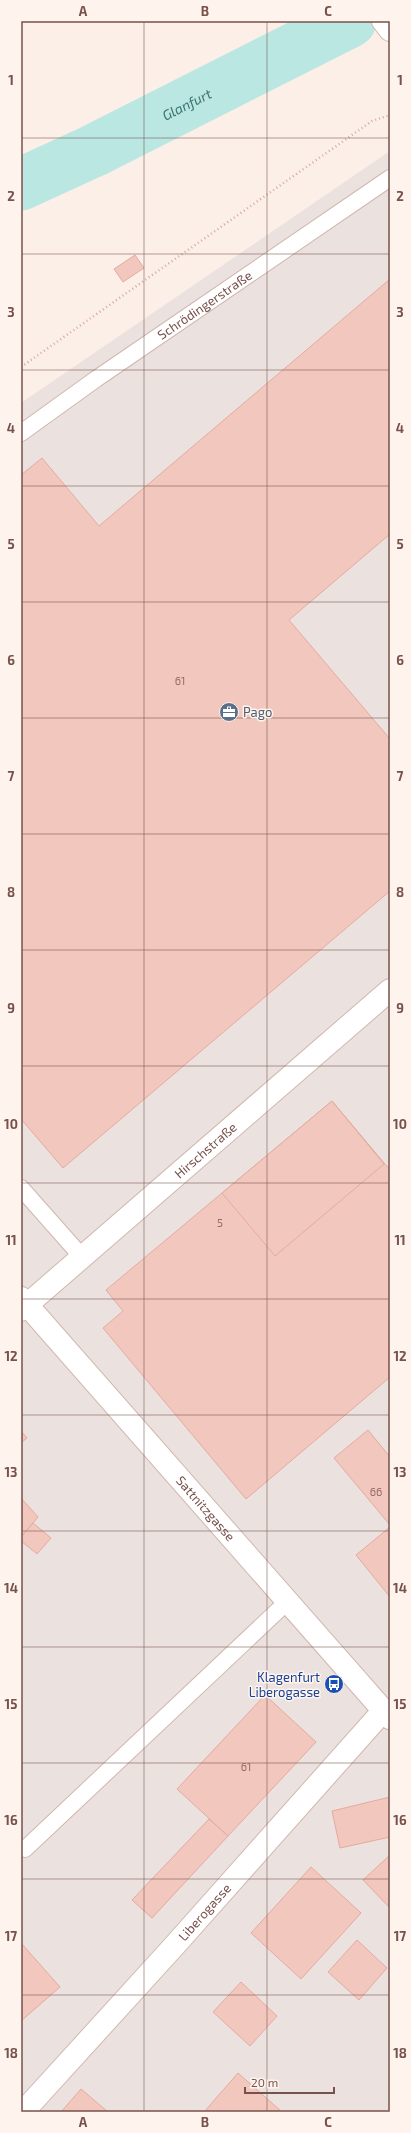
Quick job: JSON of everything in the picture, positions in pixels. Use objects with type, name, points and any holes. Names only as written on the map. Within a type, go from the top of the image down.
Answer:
[{"type":"street","points":[[383,21],[390,30]]},
{"type":"street","name":"Hirschstraße","points":[[23,1304],[82,1257],[390,990]]},
{"type":"street","name":"Sattnitzgasse","points":[[23,1304],[387,1714]]},
{"type":"street","name":"Liberogasse","points":[[23,2112],[387,1714]]},
{"type":"lane","name":"Schrödingerstraße","points":[[21,433],[96,379],[390,178]]},
{"type":"lane","points":[[21,1188],[82,1257]]},
{"type":"lane","points":[[25,1849],[288,1601]]},
{"type":"path","points":[[21,367],[372,121],[390,115]]},
{"type":"shaded area","points":[[390,151],[390,2112],[21,2112],[21,403]]},
{"type":"building","points":[[135,255],[144,268],[123,282],[114,269]]},
{"type":"building","points":[[390,279],[390,534],[289,620],[390,739],[390,891],[63,1168],[21,1119],[21,475],[42,458],[99,526]]},
{"type":"building","points":[[332,1101],[390,1170],[390,1377],[246,1499],[103,1328],[123,1311],[106,1290]]},
{"type":"building","points":[[332,1101],[384,1164],[275,1256],[222,1193]]},
{"type":"building","points":[[368,1430],[390,1457],[390,1525],[334,1458]]},
{"type":"building","points":[[21,1431],[27,1438],[21,1443]]},
{"type":"building","points":[[21,1498],[38,1517],[21,1537]]},
{"type":"building","points":[[33,1523],[51,1538],[37,1554],[21,1541],[21,1537]]},
{"type":"building","points":[[390,1527],[390,1597],[356,1555]]},
{"type":"building","points":[[265,1695],[316,1742],[228,1836],[177,1789]]},
{"type":"building","points":[[390,1797],[390,1837],[340,1848],[332,1811]]},
{"type":"building","points":[[209,1819],[228,1836],[152,1918],[132,1900]]},
{"type":"building","points":[[390,1855],[390,1908],[363,1880]]},
{"type":"building","points":[[311,1867],[361,1913],[301,1979],[251,1933]]},
{"type":"building","points":[[357,1940],[387,1968],[359,2000],[328,1972]]},
{"type":"building","points":[[21,1943],[60,1987],[21,2021]]},
{"type":"building","points":[[241,1982],[277,2016],[250,2046],[213,2012]]},
{"type":"building","points":[[238,2073],[282,2112],[204,2112]]},
{"type":"building","points":[[81,2089],[108,2112],[61,2112]]},
{"type":"waterway","name":"Glanfurt","points":[[21,184],[93,151],[350,21]]},
{"type":"place","name":"Pago","points":[[229,712]]},
{"type":"place","name":"Klagenfurt Liberogasse","points":[[334,1684]]}]
